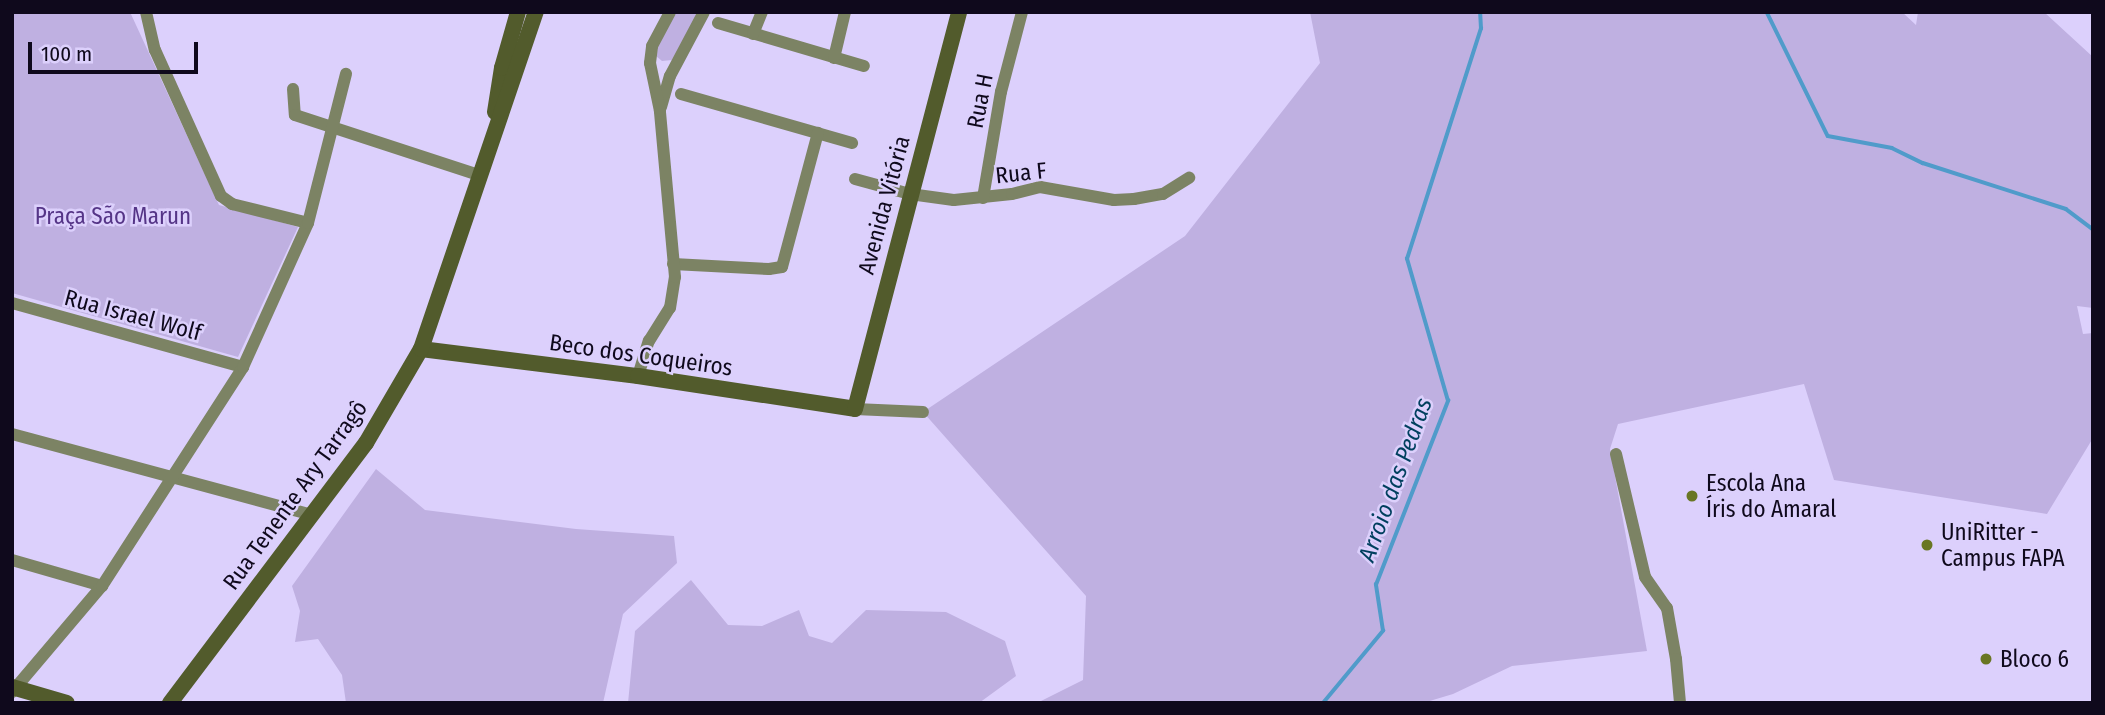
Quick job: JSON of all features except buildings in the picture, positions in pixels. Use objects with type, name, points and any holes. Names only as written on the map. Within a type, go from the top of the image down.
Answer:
[{"type":"main road","name":"Rua Tenente Ary Tarragô","points":[[490,142],[502,68],[518,12]]},
{"type":"main road","name":"Rua Tenente Ary Tarragô","points":[[170,703],[366,443],[421,349],[536,12]]},
{"type":"main road","name":"Avenida Vitória","points":[[855,409],[959,12]]},
{"type":"main road","name":"Beco dos Coqueiros","points":[[421,349],[638,376],[855,409]]},
{"type":"main road","points":[[14,689],[67,703]]},
{"type":"street","points":[[146,12],[155,50],[221,196],[232,204],[308,223]]},
{"type":"street","points":[[638,376],[649,341],[670,308],[675,277],[660,111],[650,58],[652,46],[670,12]]},
{"type":"street","points":[[660,111],[675,65],[704,12]]},
{"type":"street","points":[[753,34],[762,12]]},
{"type":"street","points":[[834,58],[845,12]]},
{"type":"street","name":"Rua H","points":[[983,198],[1002,92],[1022,12]]},
{"type":"street","points":[[718,23],[864,66]]},
{"type":"street","points":[[650,58],[661,69],[675,65]]},
{"type":"street","points":[[14,689],[102,586],[243,367],[308,223],[346,74]]},
{"type":"street","points":[[293,89],[293,114],[479,175]]},
{"type":"street","points":[[681,94],[852,143]]},
{"type":"street","points":[[673,264],[769,269],[782,267],[818,133]]},
{"type":"street","name":"Rua F","points":[[855,179],[910,194],[954,200],[983,198],[1040,187],[1114,200],[1163,194],[1189,178]]},
{"type":"street","name":"Rua Israel Wolf","points":[[12,303],[243,367]]},
{"type":"street","points":[[855,409],[923,412]]},
{"type":"street","points":[[12,434],[313,515]]},
{"type":"street","points":[[1616,454],[1645,577],[1667,608],[1680,703]]},
{"type":"street","points":[[12,560],[102,586]]},
{"type":"green space","name":"Praça São Marun","points":[[12,12],[130,12],[219,205],[298,227],[238,357],[12,293]]},
{"type":"green space","points":[[675,12],[700,12],[672,60],[662,61],[656,56],[655,48]]},
{"type":"green space","points":[[1310,12],[1902,12],[1916,25],[1918,12],[2044,12],[2093,57],[2093,308],[2077,306],[2083,334],[2093,333],[2093,438],[2047,514],[1834,480],[1804,384],[1618,424],[1610,449],[1647,651],[1512,666],[1453,694],[1423,703],[1037,703],[1083,680],[1086,596],[923,412],[1185,236],[1320,63]]},
{"type":"green space","points":[[376,469],[425,510],[576,529],[674,536],[677,563],[623,614],[603,703],[346,703],[342,675],[318,639],[295,642],[300,611],[292,586]]},
{"type":"green space","points":[[691,580],[728,625],[762,626],[799,610],[809,636],[832,643],[866,610],[946,612],[1005,641],[1016,676],[979,703],[628,703],[635,631]]},
{"type":"waterway","name":"Arroio das Pedras","points":[[1323,703],[1383,631],[1376,585],[1448,401],[1407,259],[1481,29],[1480,12]]},
{"type":"waterway","points":[[1767,12],[1828,136],[1892,148],[1923,163],[2066,209],[2093,229]]},
{"type":"place","name":"Escola Ana Íris do Amaral","points":[[1692,496]]},
{"type":"place","name":"UniRitter - Campus FAPA","points":[[1927,545]]},
{"type":"place","name":"Bloco 6","points":[[1986,659]]}]
